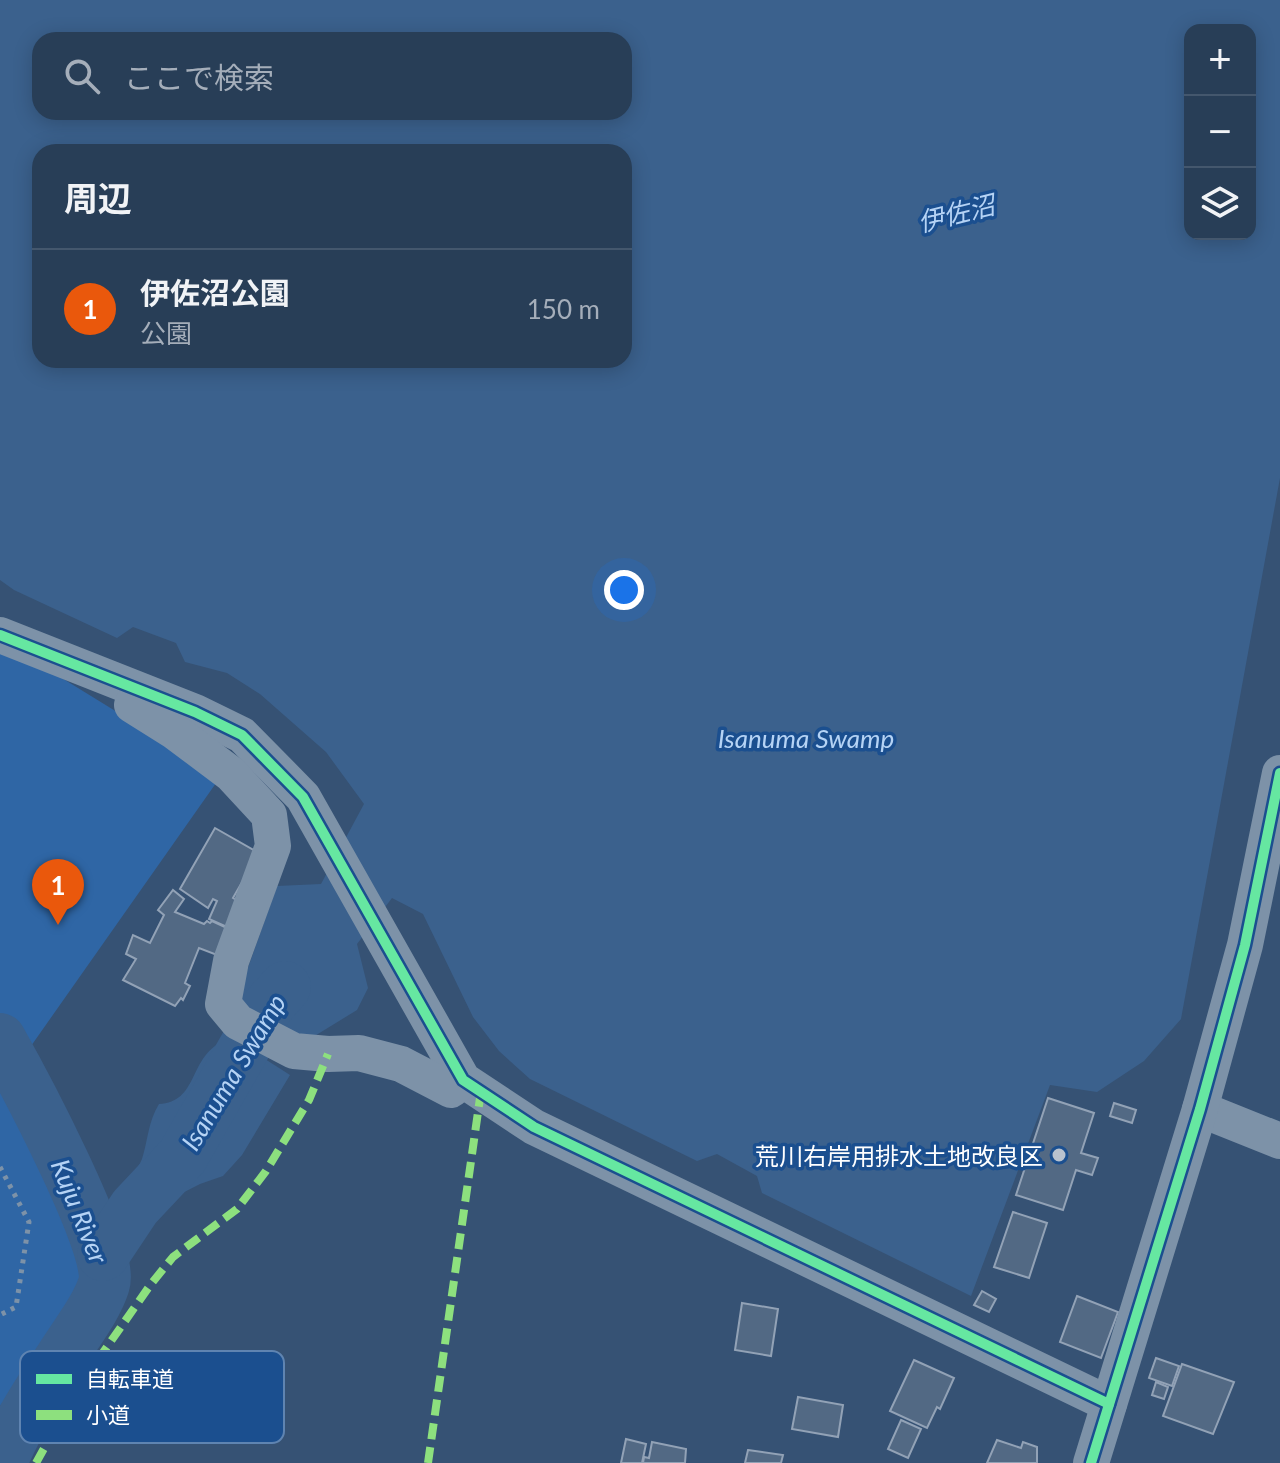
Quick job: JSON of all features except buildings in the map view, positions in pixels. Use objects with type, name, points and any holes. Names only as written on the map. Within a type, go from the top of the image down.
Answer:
[{"type":"street","points":[[0,635],[195,712],[242,735],[303,797],[332,843],[463,1080],[534,1127],[1109,1404]]},
{"type":"street","points":[[59,660],[175,732],[231,774],[269,815],[273,846],[231,961],[223,1004],[238,1022],[294,1051],[359,1053],[401,1064],[451,1090],[463,1080]]},
{"type":"street","points":[[1091,1463],[1200,1109],[1245,945],[1280,773]]},
{"type":"street","points":[[1200,1109],[1280,1141]]},
{"type":"path","points":[[0,1167],[29,1222],[16,1307],[0,1315]]},
{"type":"shaded area","points":[[0,640],[221,776],[12,1073],[72,1203],[84,1246],[88,1287],[83,1310],[48,1351],[20,1351],[20,1383],[0,1406]]},
{"type":"water","name":"Isanuma Swamp","points":[[0,0],[1280,0],[1280,478],[1181,1019],[1144,1061],[1097,1092],[1050,1085],[971,1296],[762,1193],[757,1176],[717,1154],[697,1161],[530,1079],[499,1051],[473,1017],[423,914],[392,898],[357,944],[368,988],[357,1010],[313,1037],[302,1037],[247,1014],[239,993],[277,886],[321,884],[364,804],[326,752],[260,694],[227,673],[185,662],[176,643],[133,627],[117,638],[14,590],[0,580]]},
{"type":"water","points":[[220,1043],[250,1058],[254,1052],[290,1075],[242,1155],[223,1176],[149,1210],[146,1222],[149,1227],[140,1236],[133,1233],[119,1218],[118,1198],[142,1159],[155,1111],[159,1104],[181,1096],[203,1059]]},
{"type":"waterway","name":"Isanuma Swamp","points":[[103,1255],[135,1207],[182,1157],[268,1006],[285,987]]},
{"type":"waterway","name":"Kuju River","points":[[0,1039],[64,1163],[104,1266],[104,1284],[97,1300],[65,1351]]},
{"type":"waterway","name":"Kuju River","points":[[1,1463],[20,1424]]},
{"type":"marked path","points":[[104,1351],[173,1257],[237,1209],[266,1171],[309,1100],[328,1054]]},
{"type":"marked path","points":[[428,1463],[481,1091]]},
{"type":"marked path","points":[[36,1463],[47,1443]]},
{"type":"cycle path","points":[[0,635],[195,712],[242,735],[303,797],[463,1080],[534,1127],[1109,1404]]},
{"type":"cycle path","points":[[1091,1463],[1200,1109],[1245,945],[1280,773]]},
{"type":"place","name":"伊佐沼公園","points":[[58,925]]},
{"type":"place","name":"荒川右岸用排水土地改良区","points":[[1059,1155]]},
{"type":"water label","name":"伊佐沼","points":[[956,213]]}]
